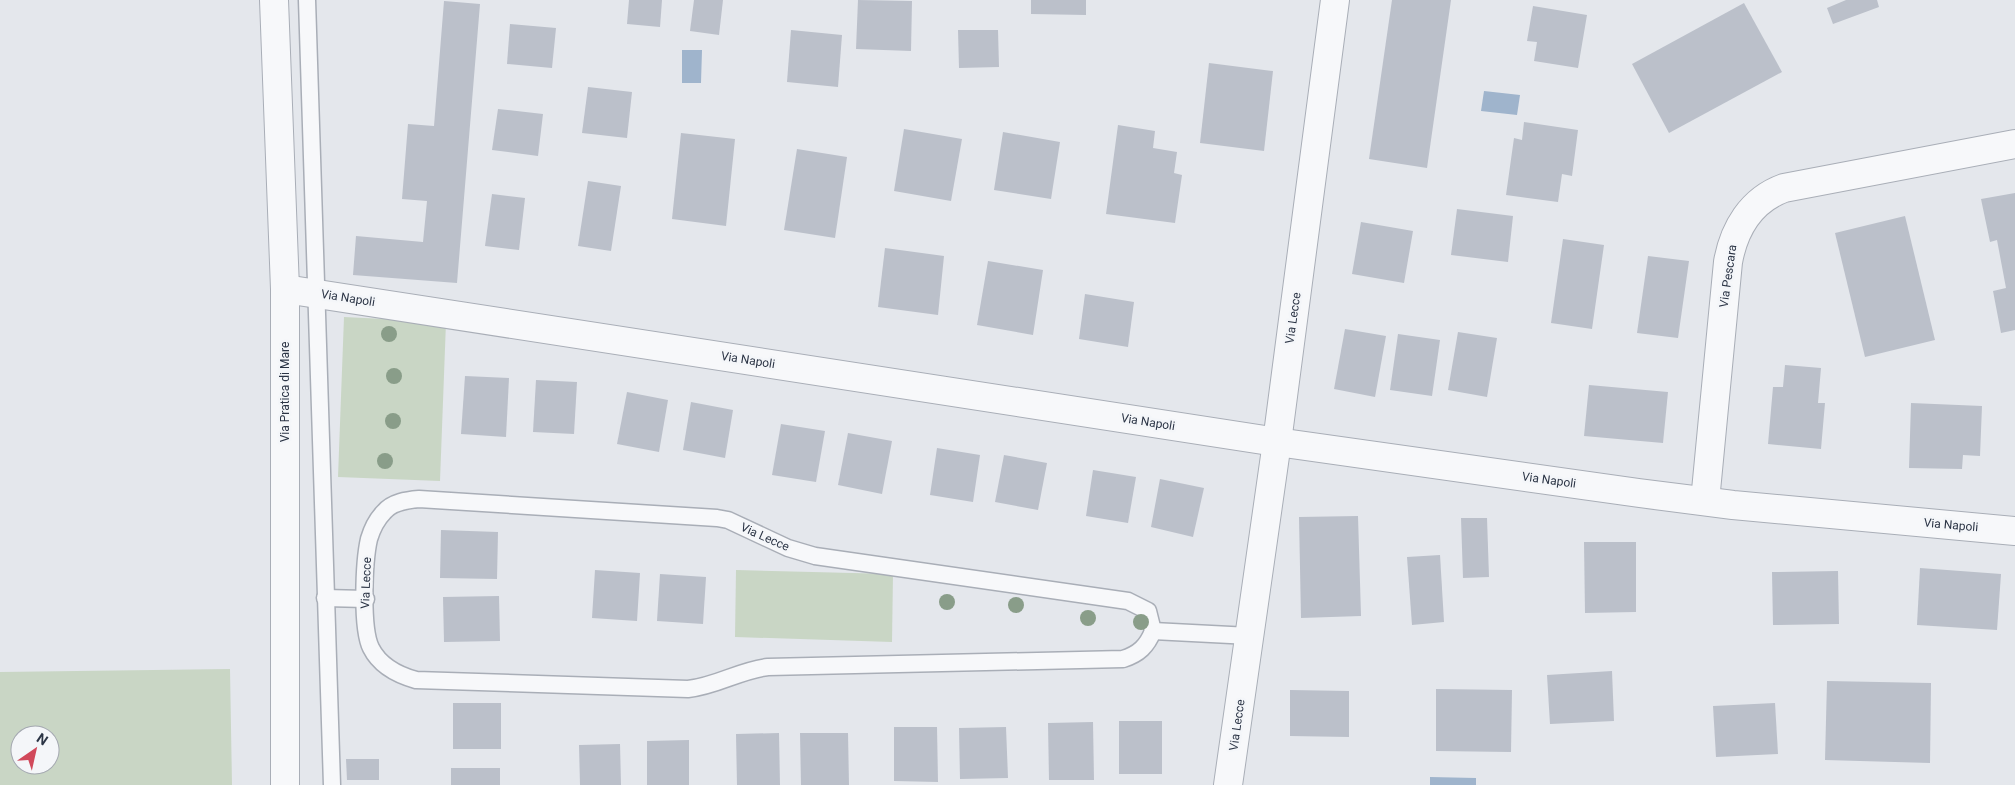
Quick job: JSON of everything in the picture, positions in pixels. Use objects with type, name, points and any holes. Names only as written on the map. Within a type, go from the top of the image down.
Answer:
[{"type":"street","name":"Via Pratica di Mare","points":[[274,0],[285,289],[285,785]]},
{"type":"street","name":"Via Lecce","points":[[1228,785],[1277,442],[1335,0]]},
{"type":"street","name":"Via Pescara","points":[[1706,501],[1728,262],[1734,236],[1753,208],[1770,194],[1784,188],[2015,144]]},
{"type":"street","name":"Via Napoli","points":[[285,289],[1277,442],[1706,501],[2015,531]]},
{"type":"lane","points":[[307,0],[332,785]]},
{"type":"lane","name":"Via Lecce","points":[[419,499],[717,518],[733,522],[788,548],[815,556],[1128,600],[1148,611],[1153,631],[1149,642],[1143,649],[1134,656],[1123,659],[768,667],[749,670],[712,685],[688,689],[426,680],[403,676],[378,660],[366,633],[366,599],[368,548],[376,523],[384,511],[394,504],[419,499]]},
{"type":"lane","points":[[326,598],[366,599]]},
{"type":"lane","points":[[1153,631],[1250,636]]},
{"type":"green space","points":[[344,317],[446,322],[440,481],[338,477]]},
{"type":"green space","points":[[736,570],[893,574],[892,642],[735,637]]},
{"type":"green space","points":[[230,669],[232,785],[0,785],[0,672]]},
{"type":"water","points":[[682,50],[702,50],[701,83],[682,83]]},
{"type":"water","points":[[1484,91],[1520,95],[1517,115],[1481,111]]},
{"type":"water","points":[[1430,777],[1476,778],[1476,785],[1430,785]]},
{"type":"building","points":[[629,0],[662,0],[660,27],[627,24]]},
{"type":"building","points":[[694,0],[723,0],[719,35],[690,31]]},
{"type":"building","points":[[858,0],[912,1],[911,51],[856,49]]},
{"type":"building","points":[[1031,0],[1086,0],[1086,15],[1031,14]]},
{"type":"building","points":[[1392,0],[1451,0],[1427,168],[1369,159]]},
{"type":"building","points":[[1846,0],[1877,0],[1879,7],[1833,24],[1827,8]]},
{"type":"building","points":[[444,1],[480,4],[457,283],[353,275],[356,236],[423,242],[427,201],[402,199],[408,124],[434,126]]},
{"type":"building","points":[[1744,3],[1782,72],[1669,133],[1632,64]]},
{"type":"building","points":[[1533,6],[1587,15],[1578,68],[1534,61],[1537,42],[1527,41]]},
{"type":"building","points":[[510,24],[556,28],[552,68],[507,64]]},
{"type":"building","points":[[791,30],[842,35],[838,87],[787,82]]},
{"type":"building","points":[[958,30],[998,30],[999,67],[959,68]]},
{"type":"building","points":[[1209,63],[1273,71],[1264,151],[1200,143]]},
{"type":"building","points":[[588,87],[632,92],[627,138],[582,133]]},
{"type":"building","points":[[498,109],[543,114],[538,156],[492,150]]},
{"type":"building","points":[[1524,122],[1578,130],[1572,176],[1562,174],[1558,202],[1506,195],[1514,138],[1522,140]]},
{"type":"building","points":[[1118,125],[1155,131],[1153,148],[1177,152],[1174,173],[1182,175],[1175,223],[1106,214]]},
{"type":"building","points":[[904,129],[962,139],[951,201],[894,191]]},
{"type":"building","points":[[1003,132],[1060,142],[1051,199],[994,190]]},
{"type":"building","points":[[681,133],[735,139],[726,226],[672,219]]},
{"type":"building","points":[[797,149],[847,157],[835,238],[784,230]]},
{"type":"building","points":[[588,181],[621,186],[611,251],[578,246]]},
{"type":"building","points":[[2015,193],[2015,330],[2001,333],[1993,291],[2006,288],[1997,240],[1990,242],[1981,199]]},
{"type":"building","points":[[492,194],[525,198],[519,250],[485,246]]},
{"type":"building","points":[[1457,209],[1513,216],[1508,262],[1451,255]]},
{"type":"building","points":[[1905,216],[1935,340],[1865,357],[1835,233]]},
{"type":"building","points":[[1361,222],[1413,231],[1404,283],[1352,274]]},
{"type":"building","points":[[1563,239],[1604,245],[1592,329],[1551,323]]},
{"type":"building","points":[[885,248],[944,256],[938,315],[878,307]]},
{"type":"building","points":[[1648,256],[1689,261],[1678,338],[1637,333]]},
{"type":"building","points":[[988,261],[1043,270],[1033,335],[977,325]]},
{"type":"building","points":[[1085,294],[1134,302],[1128,347],[1079,339]]},
{"type":"building","points":[[1345,329],[1386,336],[1375,397],[1334,389]]},
{"type":"building","points":[[1458,332],[1497,338],[1487,397],[1448,390]]},
{"type":"building","points":[[1398,334],[1440,340],[1432,396],[1390,390]]},
{"type":"building","points":[[1785,365],[1821,368],[1818,403],[1825,403],[1821,449],[1768,444],[1773,387],[1783,387]]},
{"type":"building","points":[[465,376],[509,378],[506,437],[461,434]]},
{"type":"building","points":[[536,380],[577,382],[574,434],[533,432]]},
{"type":"building","points":[[1589,385],[1668,392],[1663,443],[1584,436]]},
{"type":"building","points":[[627,392],[668,400],[659,452],[617,444]]},
{"type":"building","points":[[691,402],[733,410],[725,458],[683,450]]},
{"type":"building","points":[[1911,403],[1982,406],[1980,456],[1963,455],[1962,469],[1909,468]]},
{"type":"building","points":[[781,424],[825,431],[816,482],[772,475]]},
{"type":"building","points":[[848,433],[892,441],[882,494],[838,485]]},
{"type":"building","points":[[937,448],[980,455],[973,502],[930,495]]},
{"type":"building","points":[[1004,455],[1047,463],[1038,510],[995,502]]},
{"type":"building","points":[[1093,470],[1136,477],[1128,523],[1086,516]]},
{"type":"building","points":[[1160,479],[1204,488],[1193,537],[1151,527]]},
{"type":"building","points":[[1358,516],[1361,616],[1301,618],[1299,517]]},
{"type":"building","points":[[1461,518],[1487,518],[1489,577],[1463,578]]},
{"type":"building","points":[[441,530],[498,532],[497,579],[440,578]]},
{"type":"building","points":[[1584,542],[1636,542],[1636,612],[1585,613]]},
{"type":"building","points":[[1440,555],[1444,622],[1412,625],[1407,557]]},
{"type":"building","points":[[1920,568],[2001,574],[1997,630],[1917,625]]},
{"type":"building","points":[[595,570],[640,573],[637,621],[592,618]]},
{"type":"building","points":[[1838,571],[1839,624],[1773,625],[1772,572]]},
{"type":"building","points":[[660,574],[706,577],[703,624],[657,621]]},
{"type":"building","points":[[499,596],[500,641],[444,642],[443,597]]},
{"type":"building","points":[[1612,671],[1614,721],[1550,724],[1547,675]]},
{"type":"building","points":[[1827,681],[1931,683],[1930,763],[1825,760]]},
{"type":"building","points":[[1436,689],[1512,690],[1511,752],[1436,751]]},
{"type":"building","points":[[1290,690],[1349,691],[1349,737],[1290,736]]},
{"type":"building","points":[[453,703],[501,703],[501,749],[453,749]]},
{"type":"building","points":[[1775,703],[1778,754],[1716,757],[1713,706]]},
{"type":"building","points":[[1119,721],[1162,721],[1162,774],[1119,774]]},
{"type":"building","points":[[1093,722],[1094,780],[1049,780],[1048,723]]},
{"type":"building","points":[[894,727],[937,727],[938,782],[894,781]]},
{"type":"building","points":[[1006,727],[1008,778],[960,779],[959,728]]},
{"type":"building","points":[[779,733],[780,785],[737,785],[736,734]]},
{"type":"building","points":[[800,733],[848,733],[849,785],[801,785]]},
{"type":"building","points":[[689,740],[689,785],[647,785],[647,741]]},
{"type":"building","points":[[620,744],[621,785],[580,785],[579,745]]},
{"type":"building","points":[[346,759],[379,759],[379,780],[347,780]]},
{"type":"building","points":[[451,768],[500,768],[500,785],[451,785]]}]
